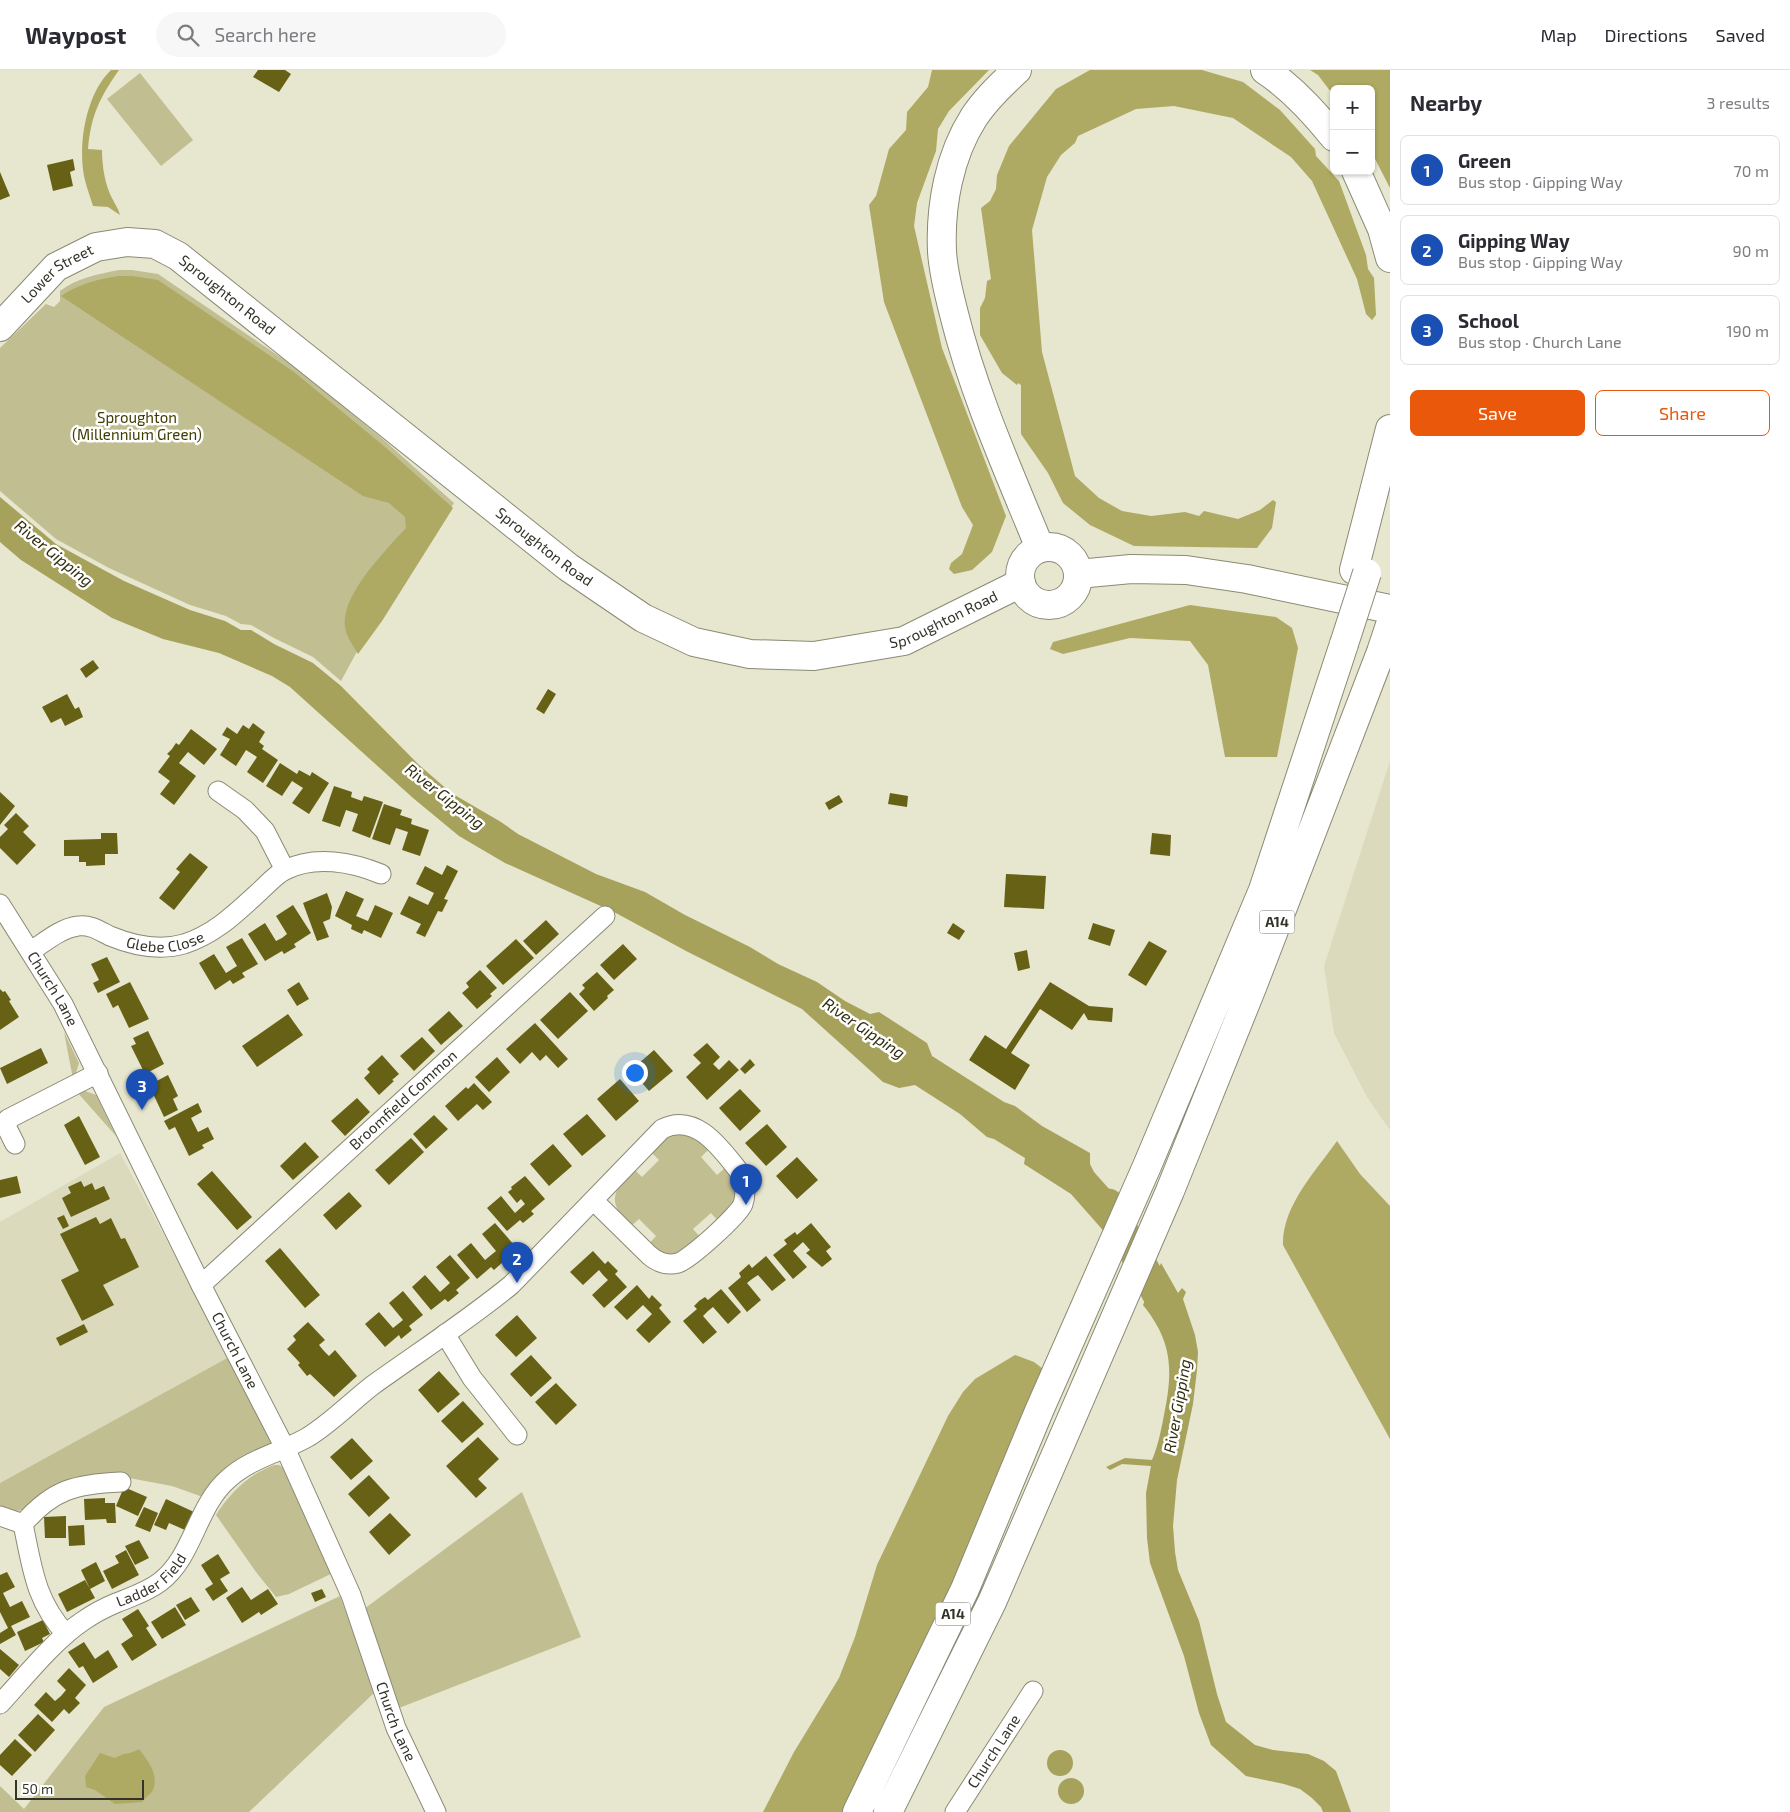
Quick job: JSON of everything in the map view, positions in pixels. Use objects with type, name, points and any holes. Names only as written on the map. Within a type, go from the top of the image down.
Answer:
[{"type":"main road","points":[[1017,70],[993,93],[973,118],[956,154],[947,181],[943,208],[942,252],[947,286],[961,344],[990,427],[1040,548]]},
{"type":"main road","points":[[1265,70],[1291,90],[1330,132]]},
{"type":"main road","points":[[1358,175],[1382,229],[1390,258]]},
{"type":"main road","name":"Lower Street","points":[[0,327],[56,267],[96,247],[127,242]]},
{"type":"main road","name":"Sproughton Road","points":[[127,242],[155,244],[178,256],[568,567],[643,618],[694,642],[750,654],[814,656],[904,641],[1021,583]]},
{"type":"main road","points":[[1360,572],[1390,429]]},
{"type":"main road","points":[[1360,572],[1390,506]]},
{"type":"main road","points":[[1048,547],[1064,550],[1075,562],[1078,574],[1076,586],[1072,594],[1057,604],[1047,605],[1038,603],[1024,591],[1021,583],[1020,574],[1026,558],[1040,548],[1048,547]]},
{"type":"main road","points":[[1078,574],[1131,568],[1186,570],[1247,579],[1390,609]]},
{"type":"main road","name":"A14","points":[[857,1812],[965,1589],[1039,1411],[1147,1166],[1263,890],[1360,572]]},
{"type":"main road","name":"A14","points":[[888,1812],[992,1602],[1170,1191],[1252,985],[1390,625]]},
{"type":"street","points":[[218,791],[245,810],[265,831],[285,870]]},
{"type":"street","name":"Glebe Close","points":[[31,951],[61,931],[79,925],[88,926],[126,942],[141,946],[154,948],[183,944],[212,932],[227,922],[285,870],[307,863],[331,862],[352,864],[381,874]]},
{"type":"street","name":"Church Lane","points":[[0,904],[63,1004],[201,1285],[285,1448],[351,1595],[396,1728],[436,1812]]},
{"type":"street","name":"Broomfield Common","points":[[201,1285],[605,916]]},
{"type":"street","points":[[15,1144],[7,1128],[8,1118],[98,1074]]},
{"type":"street","points":[[677,1124],[692,1126],[704,1132],[738,1170],[742,1176],[745,1190],[744,1203],[734,1217],[689,1258],[670,1264],[649,1256],[594,1201],[662,1129],[677,1124]]},
{"type":"street","name":"Ladder Field","points":[[0,1704],[66,1634],[82,1621],[160,1583],[178,1563],[192,1539],[205,1508],[228,1478],[250,1464],[307,1437],[329,1422],[372,1386],[486,1306],[511,1285],[594,1201]]},
{"type":"street","points":[[445,1334],[472,1378],[517,1435]]},
{"type":"street","points":[[23,1524],[40,1505],[59,1493],[85,1485],[120,1482]]},
{"type":"street","points":[[0,1516],[23,1524]]},
{"type":"street","points":[[23,1524],[40,1596],[51,1615],[66,1634]]},
{"type":"street","name":"Church Lane","points":[[955,1812],[1034,1691]]},
{"type":"shaded area","points":[[111,70],[119,70],[97,107],[91,126],[88,149],[102,150],[106,182],[120,215],[108,207],[93,206],[82,163],[83,134],[90,105],[102,80]]},
{"type":"shaded area","points":[[932,70],[989,70],[949,111],[938,129],[936,151],[917,203],[914,226],[942,348],[1006,516],[992,552],[972,570],[954,574],[949,569],[951,563],[962,554],[973,525],[962,507],[884,302],[869,205],[876,196],[889,149],[906,130],[907,112],[928,87]]},
{"type":"shaded area","points":[[1090,70],[1202,70],[1243,82],[1280,110],[1315,149],[1316,156],[1330,171],[1330,175],[1333,175],[1339,181],[1366,255],[1368,269],[1374,278],[1376,315],[1372,320],[1366,314],[1357,279],[1312,181],[1291,157],[1233,118],[1174,106],[1136,109],[1078,136],[1075,143],[1061,155],[1047,177],[1032,230],[1042,352],[1075,476],[1099,498],[1122,511],[1151,516],[1185,512],[1199,516],[1204,511],[1238,519],[1260,510],[1273,500],[1276,502],[1272,528],[1257,548],[1134,546],[1090,525],[1063,503],[1048,473],[1021,434],[1021,385],[1018,383],[1017,385],[1002,373],[980,335],[980,308],[985,298],[987,281],[991,279],[981,208],[990,201],[996,189],[997,175],[1009,146],[1056,89]]},
{"type":"shaded area","points":[[1310,70],[1390,70],[1390,188],[1375,159],[1375,85],[1330,85],[1330,91],[1318,75]]},
{"type":"shaded area","points":[[119,276],[158,280],[294,372],[385,447],[453,508],[382,621],[358,654],[348,637],[345,626],[350,601],[357,587],[387,548],[406,528],[405,517],[389,503],[363,496],[61,296],[89,283]]},
{"type":"shaded area","points":[[1190,605],[1276,617],[1292,628],[1298,648],[1277,757],[1225,757],[1208,665],[1190,641],[1130,638],[1063,654],[1050,649],[1053,642]]},
{"type":"shaded area","points":[[1390,761],[1390,1130],[1367,1097],[1334,1033],[1324,966]]},
{"type":"shaded area","points":[[1337,1141],[1360,1174],[1390,1206],[1390,1439],[1283,1245],[1284,1231],[1294,1203],[1310,1177]]},
{"type":"shaded area","points":[[120,1153],[229,1357],[0,1483],[0,1222]]},
{"type":"shaded area","points":[[1015,1355],[1034,1362],[1047,1372],[949,1593],[846,1812],[763,1812],[794,1752],[839,1678],[855,1637],[877,1565],[948,1416],[963,1392],[975,1379]]},
{"type":"shaded area","points":[[139,1749],[152,1768],[155,1779],[153,1790],[142,1802],[115,1804],[95,1790],[86,1787],[85,1776],[100,1753],[115,1758]]},
{"type":"green space","points":[[140,73],[193,140],[161,166],[107,99]]},
{"type":"green space","name":"Sproughton (Millennium Green)","points":[[119,270],[158,274],[295,367],[385,441],[454,503],[360,646],[341,681],[313,657],[251,625],[241,624],[226,616],[190,605],[109,568],[56,539],[0,491],[0,348],[46,304],[54,307],[60,301],[60,291],[88,277]]},
{"type":"green space","points":[[64,1032],[79,1063],[73,1079]]},
{"type":"green space","points":[[85,1091],[96,1095],[116,1136],[77,1092]]},
{"type":"green space","points":[[686,1131],[710,1148],[701,1157],[717,1175],[726,1167],[732,1173],[738,1196],[719,1222],[711,1213],[693,1229],[701,1238],[672,1258],[648,1245],[656,1236],[639,1219],[630,1227],[618,1210],[615,1197],[620,1184],[633,1168],[642,1177],[659,1160],[650,1151],[668,1134]]},
{"type":"green space","points":[[229,1357],[271,1442],[270,1445],[205,1496],[172,1486],[124,1477],[20,1510],[0,1509],[0,1483]]},
{"type":"green space","points":[[274,1465],[279,1465],[286,1470],[335,1572],[289,1594],[276,1597],[216,1515],[241,1485],[256,1474]]},
{"type":"green space","points":[[522,1492],[581,1637],[399,1708],[364,1609]]},
{"type":"green space","points":[[340,1596],[375,1692],[249,1812],[0,1812],[0,1786],[24,1809],[104,1707]]},
{"type":"water","points":[[0,497],[56,544],[124,581],[190,610],[225,621],[241,630],[251,630],[274,644],[313,663],[341,686],[418,764],[442,785],[453,794],[518,834],[596,874],[645,892],[685,915],[750,947],[778,964],[817,982],[845,1001],[870,1014],[879,1012],[927,1043],[932,1056],[1004,1102],[1015,1106],[1042,1126],[1090,1153],[1090,1164],[1094,1172],[1120,1204],[1106,1235],[1071,1194],[1024,1164],[1025,1158],[994,1139],[987,1137],[960,1114],[915,1085],[899,1088],[883,1082],[802,1009],[688,952],[614,912],[505,863],[459,836],[413,798],[290,687],[272,676],[219,653],[163,639],[112,618],[21,560],[0,542]]},
{"type":"water","points":[[1161,1263],[1178,1293],[1182,1288],[1186,1292],[1183,1299],[1195,1335],[1198,1352],[1193,1404],[1177,1480],[1173,1526],[1175,1552],[1178,1570],[1199,1621],[1226,1722],[1255,1745],[1273,1750],[1308,1754],[1324,1761],[1336,1771],[1351,1812],[1323,1812],[1321,1807],[1312,1798],[1300,1789],[1246,1776],[1211,1745],[1199,1713],[1184,1656],[1150,1563],[1147,1538],[1146,1493],[1151,1466],[1122,1464],[1110,1470],[1106,1467],[1125,1458],[1152,1460],[1158,1444],[1169,1384],[1168,1357],[1160,1332],[1143,1305]]},
{"type":"water","points":[[1060,1750],[1069,1754],[1073,1763],[1069,1772],[1060,1776],[1051,1772],[1047,1763],[1051,1754]]},
{"type":"water","points":[[1071,1778],[1080,1782],[1084,1791],[1080,1800],[1071,1804],[1062,1800],[1058,1791],[1062,1782]]},
{"type":"building","points":[[258,70],[285,70],[291,74],[279,92],[253,77]]},
{"type":"building","points":[[73,159],[75,170],[70,172],[73,186],[53,191],[47,165]]},
{"type":"building","points":[[0,172],[10,196],[0,200]]},
{"type":"building","points":[[93,660],[99,668],[86,678],[80,669]]},
{"type":"building","points":[[548,689],[556,694],[544,714],[536,709]]},
{"type":"building","points":[[67,694],[75,709],[79,707],[83,717],[65,726],[61,718],[51,723],[42,707]]},
{"type":"building","points":[[253,723],[265,732],[259,742],[264,746],[262,749],[278,760],[263,783],[247,772],[257,757],[246,750],[236,766],[220,755],[230,739],[222,735],[227,727],[237,734],[243,725],[249,729]]},
{"type":"building","points":[[191,729],[217,749],[204,765],[188,752],[179,763],[196,776],[174,805],[160,794],[170,781],[158,772],[170,756],[167,754],[176,743],[179,745]]},
{"type":"building","points":[[280,763],[297,774],[299,770],[310,776],[312,772],[329,783],[309,814],[292,803],[303,788],[292,781],[282,796],[266,786]]},
{"type":"building","points":[[334,786],[352,792],[351,797],[362,801],[364,796],[383,802],[370,838],[352,831],[358,814],[346,810],[340,827],[322,821]]},
{"type":"building","points":[[0,792],[15,806],[0,825]]},
{"type":"building","points":[[890,793],[908,796],[907,807],[888,804]]},
{"type":"building","points":[[839,795],[843,802],[829,810],[825,803]]},
{"type":"building","points":[[384,804],[402,810],[400,815],[412,819],[411,824],[429,830],[420,856],[402,850],[408,832],[396,828],[390,845],[372,839]]},
{"type":"building","points":[[16,813],[29,826],[23,832],[36,845],[17,865],[0,848],[0,837],[8,829],[4,825]]},
{"type":"building","points":[[101,833],[117,833],[118,854],[105,854],[105,865],[86,866],[86,862],[79,862],[79,856],[64,856],[64,840],[101,839]]},
{"type":"building","points":[[1152,833],[1171,835],[1170,856],[1150,854]]},
{"type":"building","points":[[190,853],[208,867],[174,910],[159,898],[180,872],[176,869]]},
{"type":"building","points":[[447,865],[458,871],[444,899],[448,900],[442,912],[438,911],[425,937],[416,933],[421,924],[400,914],[409,896],[428,905],[434,893],[416,884],[425,866],[442,875]]},
{"type":"building","points":[[1006,874],[1046,876],[1044,909],[1004,907]]},
{"type":"building","points":[[346,891],[364,899],[356,916],[368,921],[375,905],[393,913],[381,938],[364,930],[362,934],[351,929],[352,925],[335,916]]},
{"type":"building","points":[[327,893],[332,907],[330,919],[323,922],[329,937],[317,941],[303,903]]},
{"type":"building","points":[[293,905],[311,933],[294,944],[296,947],[284,954],[282,951],[265,961],[248,934],[265,923],[276,941],[282,938],[287,934],[276,916]]},
{"type":"building","points":[[546,920],[559,934],[536,955],[523,941]]},
{"type":"building","points":[[953,923],[965,931],[959,940],[947,933]]},
{"type":"building","points":[[1093,923],[1115,930],[1110,946],[1088,939]]},
{"type":"building","points":[[242,938],[258,964],[242,973],[245,977],[233,984],[230,980],[215,990],[199,963],[214,954],[226,973],[237,966],[226,947]]},
{"type":"building","points":[[516,939],[534,958],[503,985],[486,966]]},
{"type":"building","points":[[1149,941],[1167,951],[1146,986],[1128,975]]},
{"type":"building","points":[[623,944],[637,959],[614,980],[600,965]]},
{"type":"building","points":[[1027,950],[1030,968],[1018,971],[1014,953]]},
{"type":"building","points":[[107,957],[120,982],[98,993],[93,983],[99,980],[91,964]]},
{"type":"building","points":[[480,970],[497,988],[490,994],[492,996],[477,1009],[462,993],[469,987],[466,983]]},
{"type":"building","points":[[597,972],[614,990],[594,1011],[579,994],[585,988],[582,985]]},
{"type":"building","points":[[130,982],[149,1019],[129,1028],[118,1005],[113,1008],[106,994]]},
{"type":"building","points":[[299,982],[309,999],[297,1006],[287,990]]},
{"type":"building","points":[[1050,982],[1089,1006],[1113,1008],[1112,1022],[1088,1020],[1084,1013],[1072,1030],[1040,1009],[1011,1053],[1030,1065],[1015,1090],[969,1060],[985,1035],[1006,1049]]},
{"type":"building","points":[[0,989],[3,992],[5,991],[19,1017],[0,1030]]},
{"type":"building","points":[[570,992],[588,1011],[558,1039],[540,1020]]},
{"type":"building","points":[[449,1011],[463,1026],[441,1045],[428,1030]]},
{"type":"building","points":[[288,1014],[303,1035],[257,1067],[242,1046]]},
{"type":"building","points":[[535,1023],[568,1059],[558,1068],[546,1055],[540,1061],[532,1052],[520,1064],[506,1049]]},
{"type":"building","points":[[148,1031],[164,1064],[145,1074],[131,1046],[136,1044],[133,1038]]},
{"type":"building","points":[[422,1037],[435,1051],[414,1071],[400,1056]]},
{"type":"building","points":[[707,1043],[720,1057],[713,1064],[719,1070],[729,1060],[739,1070],[707,1100],[686,1077],[701,1063],[693,1055]]},
{"type":"building","points":[[41,1048],[48,1063],[7,1084],[0,1068]]},
{"type":"building","points":[[654,1050],[673,1071],[649,1091],[631,1070]]},
{"type":"building","points":[[382,1055],[399,1074],[379,1095],[364,1078],[370,1072],[367,1069]]},
{"type":"building","points":[[497,1057],[510,1072],[489,1092],[475,1077]]},
{"type":"building","points":[[750,1059],[755,1065],[745,1074],[740,1069]]},
{"type":"building","points":[[168,1075],[178,1096],[173,1099],[178,1110],[164,1117],[149,1085]]},
{"type":"building","points":[[620,1079],[639,1101],[616,1121],[597,1099]]},
{"type":"building","points":[[474,1083],[492,1102],[483,1110],[477,1104],[458,1121],[445,1106],[466,1087],[468,1089]]},
{"type":"building","points":[[740,1089],[761,1111],[740,1131],[719,1108]]},
{"type":"building","points":[[357,1098],[370,1112],[345,1136],[331,1121]]},
{"type":"building","points":[[198,1103],[202,1112],[191,1118],[198,1132],[208,1127],[214,1139],[202,1145],[204,1148],[189,1156],[175,1127],[169,1130],[164,1121]]},
{"type":"building","points":[[587,1114],[606,1136],[582,1156],[563,1134]]},
{"type":"building","points":[[434,1115],[448,1129],[426,1149],[413,1134]]},
{"type":"building","points":[[79,1116],[100,1157],[85,1165],[64,1125]]},
{"type":"building","points":[[767,1124],[787,1147],[766,1166],[745,1143]]},
{"type":"building","points":[[411,1138],[424,1152],[389,1185],[375,1170]]},
{"type":"building","points":[[305,1142],[319,1157],[293,1180],[280,1166]]},
{"type":"building","points":[[553,1144],[572,1166],[549,1186],[530,1164]]},
{"type":"building","points":[[797,1157],[818,1180],[797,1199],[776,1176]]},
{"type":"building","points":[[212,1171],[252,1217],[237,1230],[197,1184]]},
{"type":"building","points":[[17,1176],[21,1193],[0,1198],[0,1180]]},
{"type":"building","points":[[525,1176],[545,1199],[531,1211],[534,1214],[523,1223],[520,1220],[507,1231],[487,1208],[501,1196],[515,1213],[525,1204],[521,1199],[517,1203],[508,1192],[512,1189],[511,1187]]},
{"type":"building","points":[[81,1181],[84,1187],[92,1183],[95,1190],[104,1186],[110,1199],[71,1217],[62,1198],[71,1193],[68,1187]]},
{"type":"building","points":[[349,1192],[362,1206],[336,1230],[323,1215]]},
{"type":"building","points":[[64,1215],[69,1226],[63,1229],[57,1218]]},
{"type":"building","points":[[96,1217],[100,1224],[111,1218],[121,1239],[125,1238],[139,1267],[103,1285],[114,1305],[82,1321],[61,1280],[79,1271],[60,1234]]},
{"type":"building","points":[[495,1223],[515,1246],[501,1258],[504,1261],[494,1270],[491,1267],[477,1279],[457,1255],[471,1243],[485,1260],[496,1251],[482,1234]]},
{"type":"building","points":[[811,1223],[831,1247],[826,1251],[832,1259],[822,1267],[806,1253],[810,1250],[803,1242],[793,1251],[807,1267],[793,1279],[773,1255],[787,1244],[784,1240],[795,1232],[797,1235]]},
{"type":"building","points":[[280,1248],[320,1295],[305,1308],[265,1261]]},
{"type":"building","points":[[593,1251],[605,1264],[608,1261],[618,1271],[615,1274],[627,1287],[604,1308],[592,1295],[608,1280],[599,1270],[583,1285],[570,1272]]},
{"type":"building","points":[[450,1255],[470,1278],[456,1290],[459,1293],[453,1298],[448,1302],[445,1299],[431,1310],[412,1287],[425,1275],[440,1292],[450,1283],[436,1267]]},
{"type":"building","points":[[766,1256],[786,1280],[772,1291],[758,1275],[747,1283],[761,1300],[747,1312],[728,1288],[741,1277],[739,1273],[749,1264],[752,1268]]},
{"type":"building","points":[[637,1285],[649,1299],[652,1295],[662,1305],[659,1308],[671,1322],[649,1343],[636,1330],[652,1314],[643,1305],[627,1320],[614,1307]]},
{"type":"building","points":[[721,1289],[741,1312],[728,1324],[713,1307],[708,1311],[703,1316],[717,1332],[703,1344],[683,1321],[697,1309],[694,1306],[699,1301],[705,1297],[708,1300]]},
{"type":"building","points":[[403,1291],[423,1315],[409,1326],[412,1330],[401,1339],[399,1335],[385,1347],[365,1324],[379,1312],[393,1328],[403,1320],[389,1303]]},
{"type":"building","points":[[517,1315],[537,1338],[516,1357],[495,1335]]},
{"type":"building","points":[[308,1322],[325,1340],[319,1345],[324,1351],[329,1356],[335,1350],[357,1376],[334,1397],[310,1374],[307,1376],[298,1365],[300,1363],[287,1349],[296,1340],[293,1336]]},
{"type":"building","points":[[84,1324],[88,1332],[60,1346],[56,1338]]},
{"type":"building","points":[[531,1355],[552,1378],[531,1397],[510,1374]]},
{"type":"building","points":[[439,1371],[460,1394],[438,1413],[418,1390]]},
{"type":"building","points":[[556,1383],[577,1405],[556,1425],[535,1402]]},
{"type":"building","points":[[463,1401],[484,1424],[462,1443],[441,1421]]},
{"type":"building","points":[[478,1437],[499,1459],[478,1479],[487,1488],[476,1498],[446,1466]]},
{"type":"building","points":[[352,1438],[373,1461],[351,1480],[330,1457]]},
{"type":"building","points":[[369,1475],[390,1498],[369,1517],[348,1494]]},
{"type":"building","points":[[124,1487],[147,1497],[138,1516],[116,1506]]},
{"type":"building","points":[[105,1498],[105,1503],[115,1503],[116,1523],[107,1523],[106,1519],[85,1520],[84,1499]]},
{"type":"building","points":[[166,1499],[194,1512],[185,1530],[169,1523],[166,1530],[154,1525]]},
{"type":"building","points":[[144,1507],[158,1513],[150,1532],[135,1526]]},
{"type":"building","points":[[390,1513],[411,1535],[389,1555],[369,1532]]},
{"type":"building","points":[[66,1516],[66,1538],[45,1538],[44,1517]]},
{"type":"building","points":[[84,1525],[85,1545],[69,1546],[68,1526]]},
{"type":"building","points":[[139,1540],[149,1558],[135,1565],[125,1546]]},
{"type":"building","points":[[126,1550],[139,1575],[112,1589],[103,1571],[119,1563],[115,1556]]},
{"type":"building","points":[[218,1554],[230,1573],[220,1579],[228,1591],[213,1601],[205,1589],[213,1584],[201,1565]]},
{"type":"building","points":[[96,1562],[105,1581],[90,1589],[81,1570]]},
{"type":"building","points":[[7,1572],[15,1587],[3,1593],[10,1607],[22,1601],[30,1617],[11,1626],[16,1635],[0,1644],[0,1633],[8,1628],[0,1612],[0,1575]]},
{"type":"building","points":[[85,1580],[95,1598],[67,1612],[58,1594]]},
{"type":"building","points":[[242,1587],[251,1600],[268,1589],[278,1604],[261,1615],[259,1612],[242,1623],[226,1598]]},
{"type":"building","points":[[322,1589],[326,1597],[315,1602],[311,1593]]},
{"type":"building","points":[[191,1597],[200,1611],[185,1620],[176,1605]]},
{"type":"building","points":[[175,1607],[186,1625],[162,1639],[151,1622]]},
{"type":"building","points":[[138,1609],[149,1626],[146,1628],[157,1645],[132,1661],[121,1644],[133,1636],[122,1619]]},
{"type":"building","points":[[43,1620],[50,1634],[42,1638],[44,1642],[25,1651],[17,1632]]},
{"type":"building","points":[[84,1642],[95,1659],[108,1650],[118,1667],[93,1683],[83,1666],[79,1668],[68,1652]]},
{"type":"building","points":[[0,1649],[19,1665],[9,1677],[0,1669]]},
{"type":"building","points":[[69,1668],[86,1685],[75,1698],[80,1703],[69,1714],[64,1709],[52,1722],[34,1705],[46,1692],[55,1701],[61,1696],[66,1690],[57,1681]]},
{"type":"building","points":[[38,1714],[55,1730],[35,1752],[18,1735]]},
{"type":"building","points":[[15,1739],[32,1755],[12,1776],[0,1765],[0,1755]]},
{"type":"waterway","name":"River Gipping","points":[[1108,1204],[1173,1322]]},
{"type":"place","name":"School","points":[[142,1110]]},
{"type":"place","name":"Green","points":[[746,1205]]},
{"type":"place","name":"Gipping Way","points":[[517,1283]]}]
